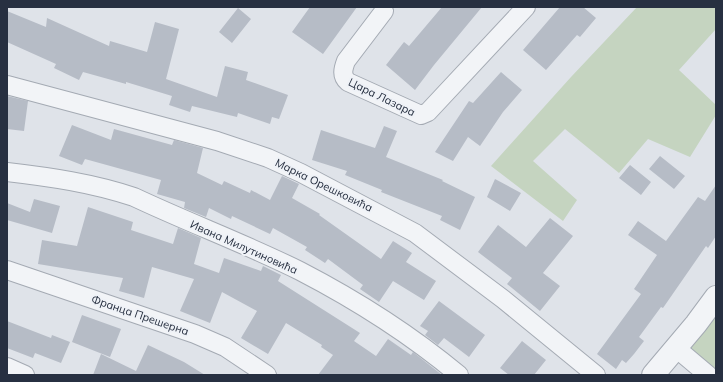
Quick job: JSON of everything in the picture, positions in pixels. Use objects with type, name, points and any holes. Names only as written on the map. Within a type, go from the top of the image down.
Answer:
[{"type":"street","name":"Цара Лазара","points":[[384,11],[346,61],[343,76],[348,82],[421,116],[428,112],[526,7]]},
{"type":"street","name":"Марка Орешковића","points":[[7,85],[217,141],[268,158],[301,173],[415,232],[504,299],[596,375]]},
{"type":"street","name":"Ивана Милутиновића","points":[[7,172],[85,183],[115,191],[134,197],[248,248],[300,272],[377,316],[459,375]]},
{"type":"street","name":"Франца Прешерна","points":[[7,270],[195,334],[225,347],[267,375]]},
{"type":"street","points":[[653,375],[716,297]]},
{"type":"street","points":[[676,348],[708,375]]},
{"type":"street","points":[[7,367],[25,375]]},
{"type":"green space","points":[[637,7],[716,7],[716,29],[679,70],[716,105],[716,115],[690,157],[648,139],[619,173],[565,129],[533,161],[577,200],[563,221],[491,166],[571,77]]},
{"type":"green space","points":[[716,297],[716,375],[676,348]]},
{"type":"building","points":[[310,7],[357,7],[323,54],[292,32]]},
{"type":"building","points":[[442,7],[482,7],[415,90],[386,65],[404,42],[409,46]]},
{"type":"building","points":[[560,7],[583,7],[596,18],[580,37],[577,35],[546,70],[523,50]]},
{"type":"building","points":[[238,8],[251,19],[232,43],[219,32]]},
{"type":"building","points":[[7,11],[46,27],[47,18],[109,46],[110,41],[147,52],[155,22],[179,29],[166,79],[217,97],[225,66],[248,72],[246,80],[288,95],[279,119],[272,117],[270,124],[238,113],[237,117],[192,106],[190,112],[169,105],[172,96],[126,82],[126,84],[83,72],[79,80],[54,68],[56,64],[7,42]]},
{"type":"building","points":[[501,72],[522,90],[503,112],[480,146],[468,137],[453,161],[435,152],[469,101],[473,103]]},
{"type":"building","points":[[7,96],[28,101],[24,131],[7,129]]},
{"type":"building","points":[[72,125],[111,140],[114,129],[172,145],[174,140],[203,148],[197,173],[222,185],[224,181],[250,193],[251,190],[270,200],[282,176],[299,184],[292,198],[320,214],[319,215],[381,259],[393,241],[412,253],[406,262],[436,281],[424,300],[393,281],[379,302],[360,289],[363,285],[328,259],[325,263],[305,250],[307,247],[273,228],[270,234],[232,216],[231,219],[209,208],[206,217],[184,208],[185,202],[157,194],[161,180],[85,159],[82,165],[59,156]]},
{"type":"building","points":[[384,126],[397,131],[386,157],[443,180],[442,181],[475,197],[460,230],[440,220],[442,216],[381,192],[382,190],[345,175],[347,171],[312,160],[321,130],[375,148]]},
{"type":"building","points":[[660,156],[685,176],[674,189],[649,169]]},
{"type":"building","points":[[630,165],[651,182],[641,195],[619,178]]},
{"type":"building","points":[[495,179],[521,193],[510,211],[487,197]]},
{"type":"building","points":[[716,185],[716,236],[708,248],[706,246],[663,308],[661,307],[639,337],[644,341],[626,363],[622,360],[616,369],[597,354],[641,294],[634,289],[657,255],[628,235],[638,221],[666,241],[698,197],[705,201]]},
{"type":"building","points":[[34,199],[60,206],[52,233],[7,220],[7,203],[30,212]]},
{"type":"building","points":[[88,207],[133,222],[131,230],[173,244],[178,228],[201,238],[194,264],[219,273],[224,258],[261,271],[263,266],[281,275],[278,281],[360,333],[354,341],[376,356],[388,339],[411,355],[413,352],[442,375],[318,375],[333,355],[321,347],[322,345],[286,323],[268,354],[241,338],[257,311],[222,292],[210,323],[180,311],[194,279],[152,267],[144,298],[119,291],[123,278],[38,264],[42,240],[77,246]]},
{"type":"building","points":[[550,218],[573,236],[543,273],[560,286],[540,311],[507,284],[512,278],[478,252],[498,225],[526,247]]},
{"type":"building","points":[[439,301],[485,335],[469,357],[444,338],[438,345],[425,335],[428,331],[420,326]]},
{"type":"building","points":[[82,315],[121,329],[110,357],[72,342]]},
{"type":"building","points":[[7,321],[51,338],[52,335],[70,342],[61,363],[35,353],[33,358],[7,348]]},
{"type":"building","points":[[522,341],[546,360],[534,375],[509,375],[500,368]]},
{"type":"building","points":[[148,345],[184,362],[205,375],[93,375],[101,354],[136,371]]}]
